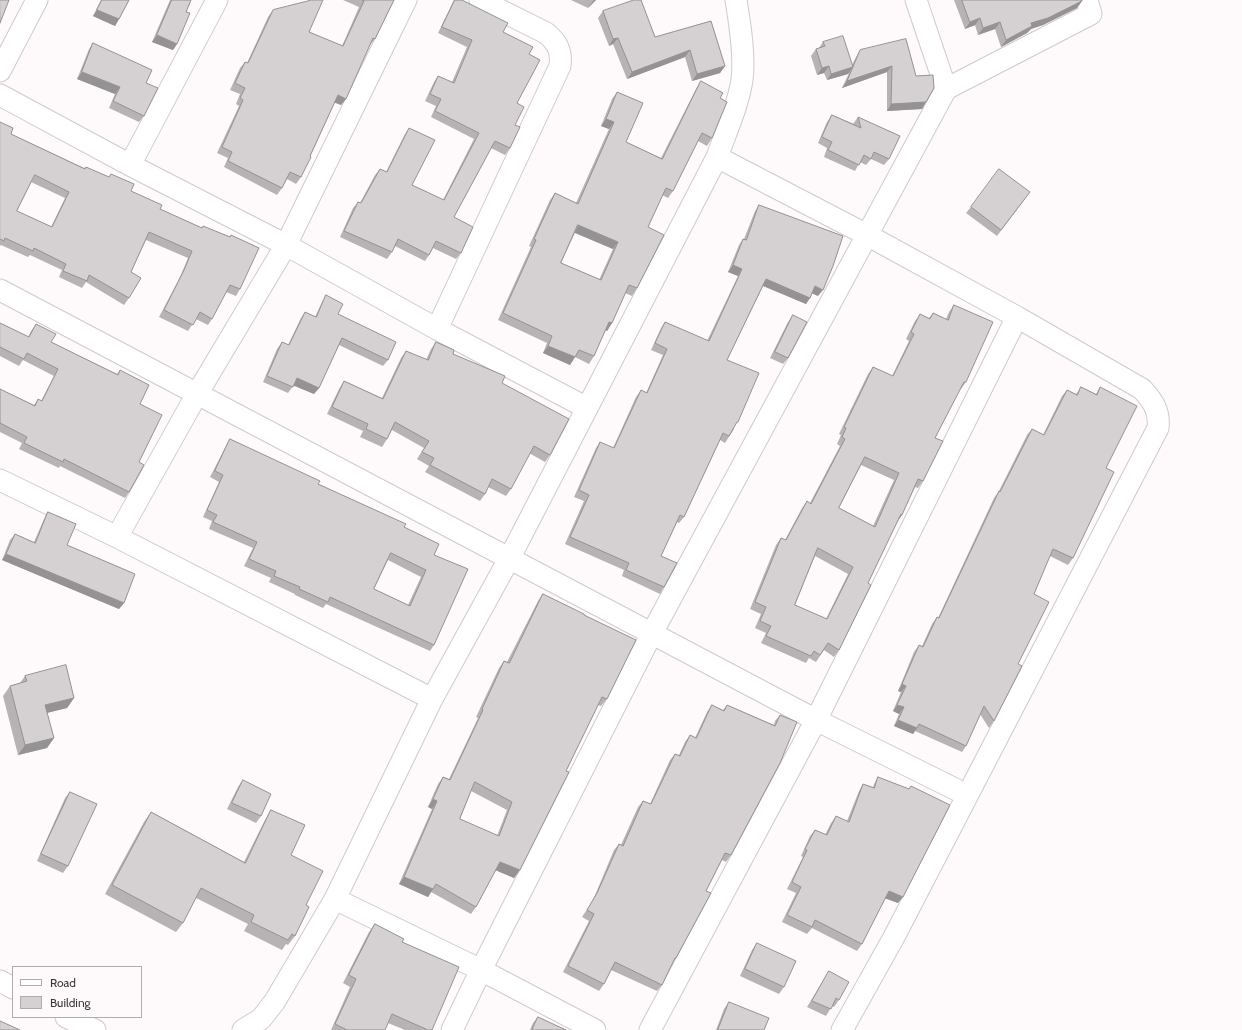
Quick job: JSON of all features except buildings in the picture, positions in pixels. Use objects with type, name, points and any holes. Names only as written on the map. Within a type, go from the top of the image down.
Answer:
[{"type":"street","points":[[0,71],[37,0]]},
{"type":"street","points":[[130,165],[217,0]]},
{"type":"street","points":[[117,538],[198,394],[286,245],[406,0]]},
{"type":"street","points":[[437,329],[560,66],[561,57],[559,49],[554,40],[546,33],[480,0]]},
{"type":"street","points":[[243,1030],[261,1019],[275,1001],[335,899],[432,699],[509,559],[718,157],[738,98],[742,79],[742,39],[736,0]]},
{"type":"street","points":[[916,0],[946,89]]},
{"type":"street","points":[[452,1030],[652,633],[946,89],[1091,14],[1087,0]]},
{"type":"street","points":[[0,95],[130,165],[286,245],[437,329],[587,408]]},
{"type":"street","points":[[718,157],[867,235],[1017,317],[1142,389],[1150,397],[1157,409],[1159,419],[1158,428],[894,937],[842,1030]]},
{"type":"street","points":[[0,290],[816,720],[967,795]]},
{"type":"street","points":[[650,1030],[816,720],[1017,317]]},
{"type":"street","points":[[0,480],[432,699]]},
{"type":"street","points":[[335,899],[481,970],[595,1030]]},
{"type":"street","points":[[0,981],[12,987]]},
{"type":"street","points":[[58,1030],[64,1018]]},
{"type":"street","points":[[67,1018],[95,1030]]}]
